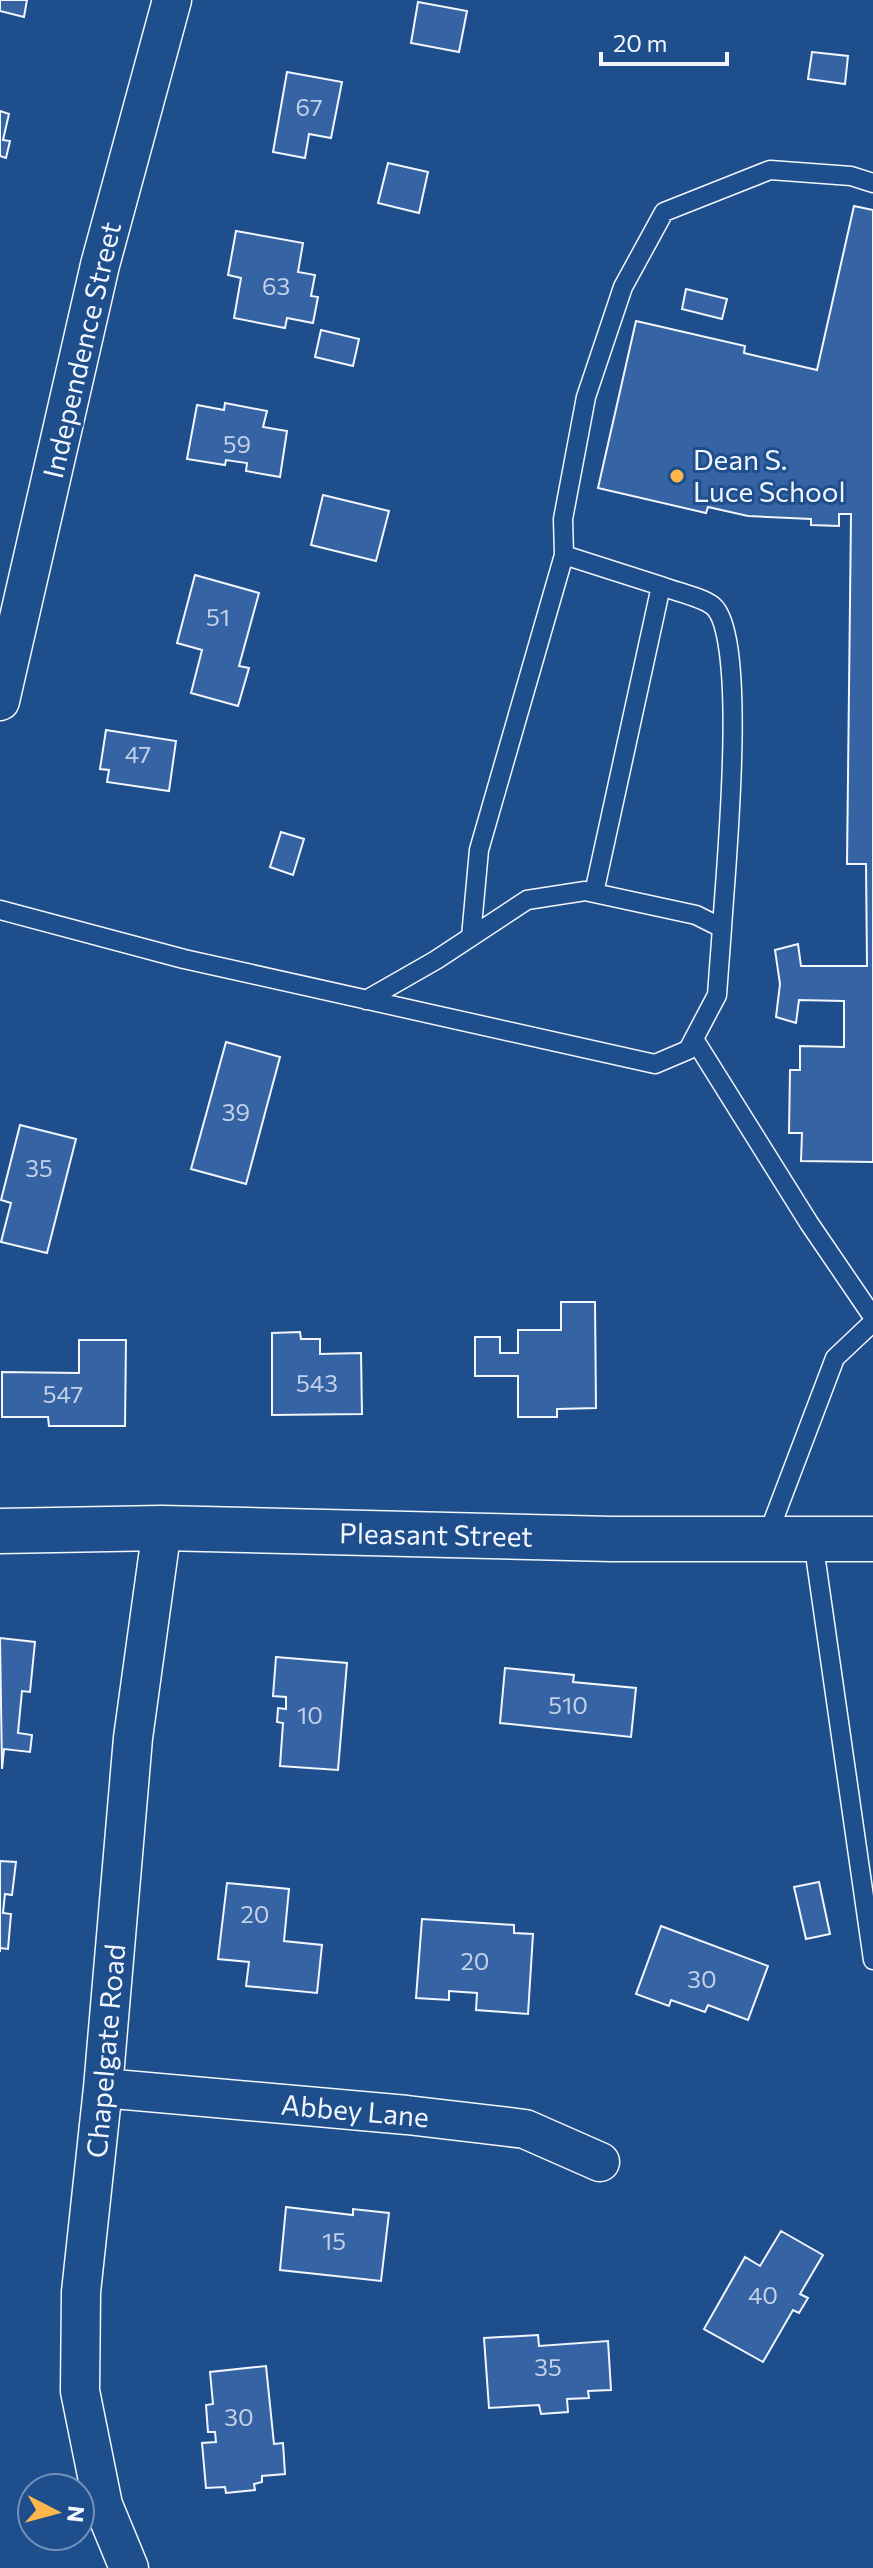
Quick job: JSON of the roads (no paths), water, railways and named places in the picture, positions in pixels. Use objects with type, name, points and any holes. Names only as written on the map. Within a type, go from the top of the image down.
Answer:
[{"type":"main road","name":"Pleasant Street","points":[[0,1531],[162,1528],[612,1539],[873,1539]]},
{"type":"street","name":"Independence Street","points":[[0,701],[100,265],[172,0]]},
{"type":"street","name":"Chapelgate Road","points":[[129,2568],[103,2505],[80,2391],[81,2292],[103,2088],[133,1738],[162,1528]]},
{"type":"street","name":"Abbey Lane","points":[[103,2088],[407,2115],[525,2129],[600,2162]]},
{"type":"lane","points":[[471,937],[479,850],[564,555],[563,519],[586,397],[623,287],[664,212],[770,170],[851,176],[873,183]]},
{"type":"lane","points":[[0,910],[184,959],[655,1064],[688,1050],[717,995],[731,744],[727,631],[713,606],[564,555]]},
{"type":"lane","points":[[594,893],[661,586]]},
{"type":"lane","points":[[366,1000],[527,900],[594,893],[696,915],[722,928]]},
{"type":"lane","points":[[694,1039],[873,1320],[835,1358],[767,1537]]},
{"type":"lane","points":[[812,1537],[873,1960]]},
{"type":"place","name":"Dean S. Luce School","points":[[677,476]]}]
